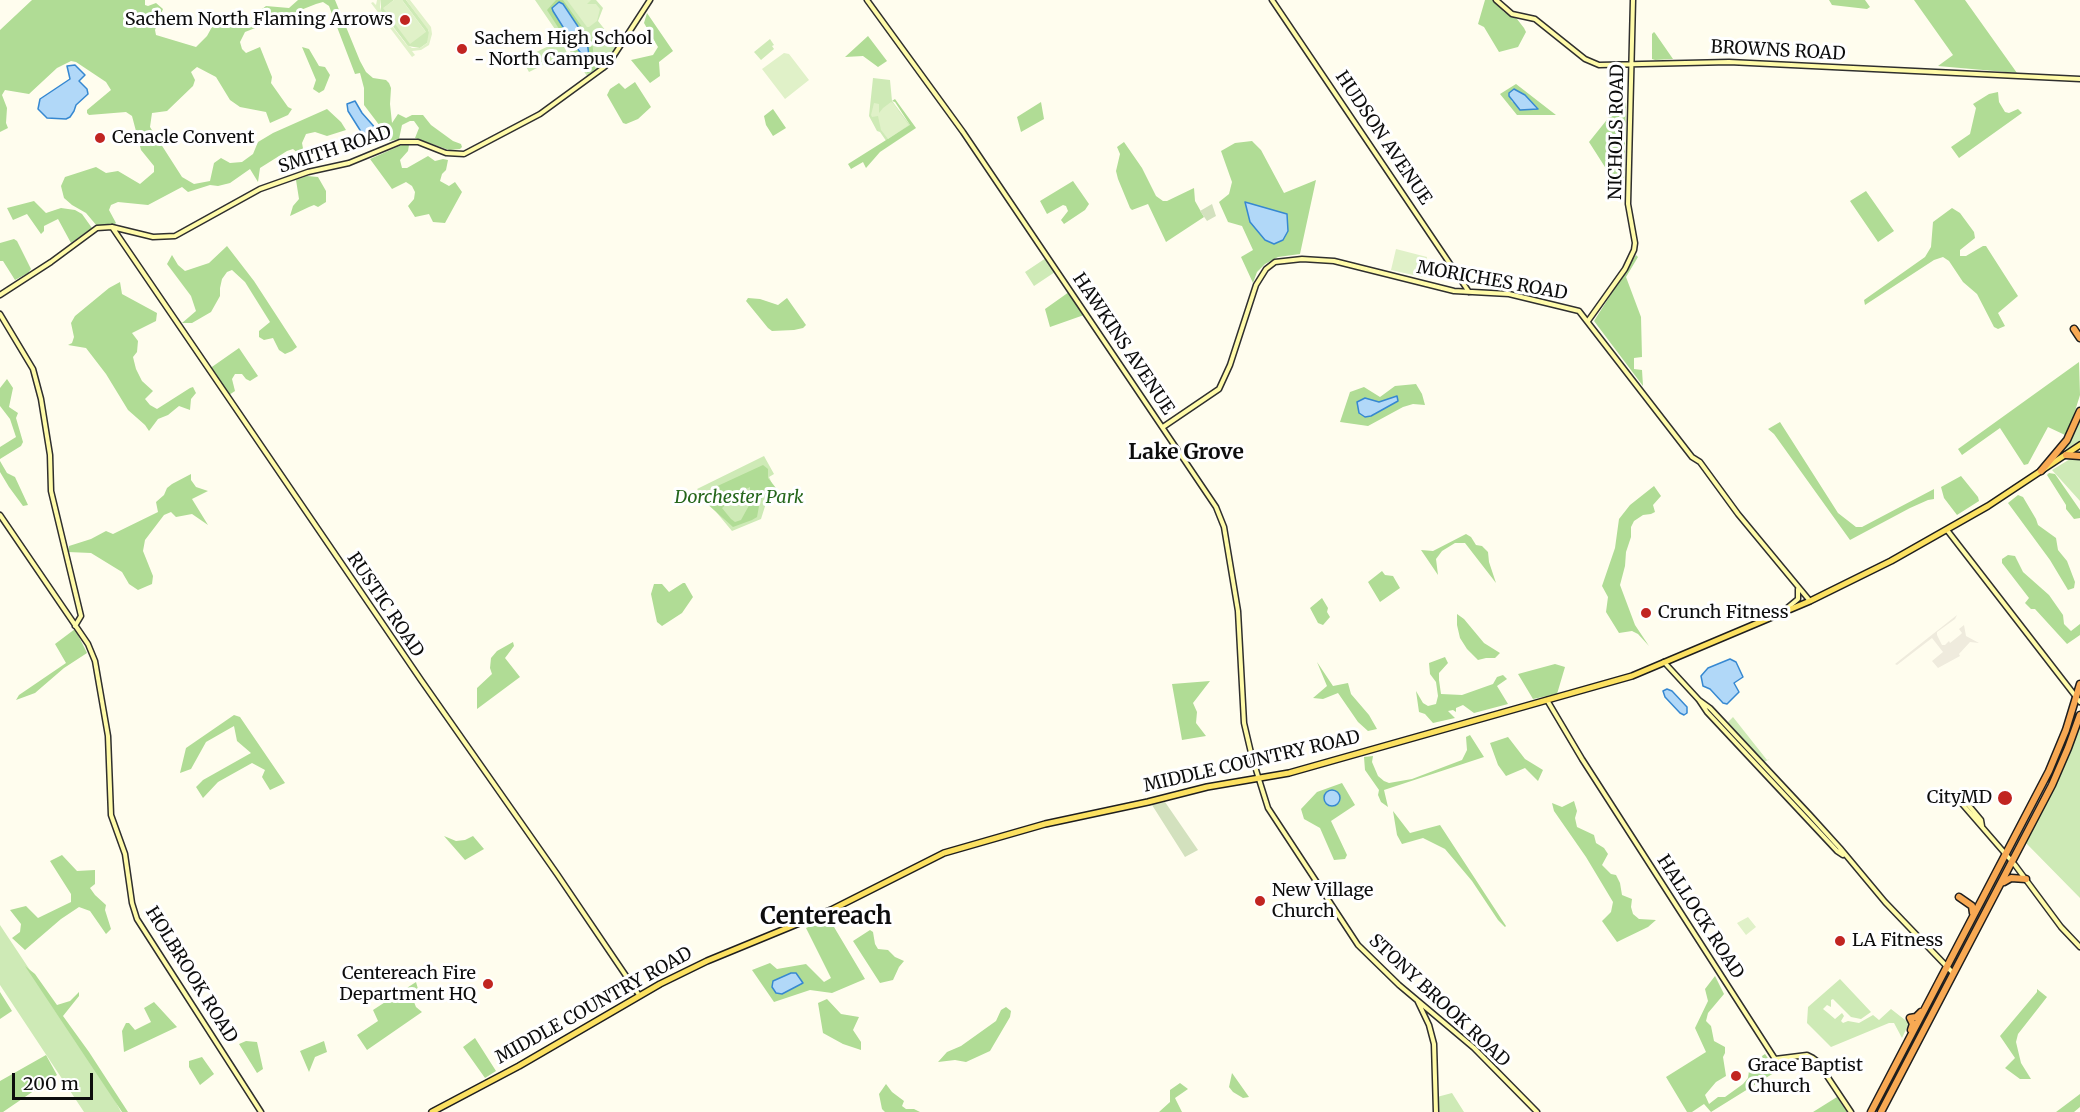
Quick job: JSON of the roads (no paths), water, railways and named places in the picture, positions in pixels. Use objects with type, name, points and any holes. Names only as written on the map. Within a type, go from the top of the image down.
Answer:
[{"type":"highway","points":[[2080,328],[2074,329],[2080,338]]},
{"type":"highway","points":[[2041,471],[2070,436],[2080,411]]},
{"type":"highway","points":[[2066,454],[2080,456]]},
{"type":"highway","points":[[1871,1112],[1908,1040],[1913,1026],[1910,1018],[1918,1016],[1927,1004],[2053,762],[2078,700],[2080,684]]},
{"type":"highway","points":[[1881,1112],[2056,776],[2080,715]]},
{"type":"highway","points":[[1996,892],[2008,879],[2026,879]]},
{"type":"highway","points":[[1972,919],[1973,907],[1959,897],[1973,903],[1983,897]]},
{"type":"main road","name":"MIDDLE COUNTRY ROAD","points":[[432,1112],[519,1066],[639,995],[707,961],[831,910],[950,851],[1058,821],[1207,787],[1289,773],[1623,679],[1810,601],[1891,561],[1947,530],[2080,446]]},
{"type":"street","name":"SMITH ROAD","points":[[0,295],[51,262],[97,228],[112,228],[153,237],[175,236],[260,189],[308,172],[349,163],[400,142],[418,142],[446,153],[464,154],[540,114],[603,68],[609,63],[650,0]]},
{"type":"street","name":"HAWKINS AVENUE","points":[[867,0],[963,132],[1216,507],[1224,527],[1238,611],[1244,723],[1260,779]]},
{"type":"street","name":"HUDSON AVENUE","points":[[1272,0],[1469,293]]},
{"type":"street","name":"BROWNS ROAD","points":[[1496,0],[1512,14],[1535,19],[1592,63],[1608,65],[1729,62],[2080,79]]},
{"type":"street","name":"NICHOLS ROAD","points":[[1588,321],[1624,269],[1634,250],[1635,243],[1628,204],[1633,0]]},
{"type":"street","name":"RUSTIC ROAD","points":[[112,228],[639,995]]},
{"type":"street","name":"MORICHES ROAD","points":[[1164,427],[1219,389],[1230,365],[1256,285],[1266,269],[1275,262],[1302,259],[1334,261],[1453,291],[1509,294],[1540,300],[1580,311],[1692,457],[1700,462],[1738,514],[1810,601]]},
{"type":"street","points":[[1453,291],[1459,281],[1456,273]]},
{"type":"street","points":[[0,314],[33,369],[41,399],[50,455],[51,491],[81,616],[75,626]]},
{"type":"street","name":"HOLBROOK ROAD","points":[[0,515],[88,644],[97,669],[108,736],[111,815],[125,854],[132,903],[137,919],[261,1112]]},
{"type":"street","points":[[1947,530],[2078,700]]},
{"type":"street","points":[[1783,611],[1797,599],[1796,585]]},
{"type":"street","points":[[1664,662],[1735,734],[1840,848],[1885,902],[1953,973]]},
{"type":"street","name":"HALLOCK ROAD","points":[[1547,700],[1581,759],[1775,1059],[1807,1055],[1813,1058],[1851,1112]]},
{"type":"street","name":"STONY BROOK ROAD","points":[[1260,779],[1268,808],[1358,945],[1418,1002],[1474,1047],[1537,1112]]},
{"type":"street","points":[[1964,803],[2012,861],[2061,927],[2080,947]]},
{"type":"street","points":[[1418,1002],[1429,1025],[1434,1044],[1436,1112]]},
{"type":"water","points":[[559,2],[563,4],[587,40],[590,65],[553,11],[552,8]]},
{"type":"water","points":[[75,65],[85,75],[79,81],[87,89],[88,94],[76,105],[70,117],[66,119],[47,118],[38,109],[40,99],[70,79],[67,66]]},
{"type":"water","points":[[1514,89],[1525,95],[1538,109],[1520,110],[1509,96]]},
{"type":"water","points":[[355,101],[378,131],[380,136],[374,141],[373,138],[369,140],[365,138],[348,111],[347,104]]},
{"type":"water","points":[[1245,202],[1287,214],[1288,231],[1283,240],[1274,244],[1265,240],[1250,222]]},
{"type":"water","points":[[1397,396],[1398,401],[1371,416],[1365,417],[1359,413],[1357,402],[1365,398],[1379,402]]},
{"type":"water","points":[[1730,659],[1736,662],[1743,677],[1734,683],[1739,692],[1727,704],[1703,686],[1701,676],[1708,668]]},
{"type":"water","points":[[1667,689],[1672,691],[1687,707],[1687,713],[1684,715],[1680,713],[1665,697],[1663,691]]},
{"type":"water","points":[[1332,790],[1338,792],[1340,798],[1338,804],[1332,806],[1326,804],[1324,798],[1326,792]]},
{"type":"water","points":[[796,973],[803,983],[782,994],[776,993],[772,987],[773,981]]},
{"type":"place","name":"Sachem North Flaming Arrows","points":[[405,20]]},
{"type":"place","name":"Sachem High School - North Campus","points":[[462,49]]},
{"type":"place","name":"Cenacle Convent","points":[[100,138]]},
{"type":"place","name":"Crunch Fitness","points":[[1646,613]]},
{"type":"place","name":"CityMD","points":[[2005,798]]},
{"type":"place","name":"New Village Church","points":[[1260,901]]},
{"type":"place","name":"LA Fitness","points":[[1840,941]]},
{"type":"place","name":"Centereach Fire Department HQ","points":[[488,984]]},
{"type":"place","name":"Grace Baptist Church","points":[[1736,1076]]},
{"type":"district","name":"Lake Grove","points":[[1186,453]]},
{"type":"district","name":"Centereach","points":[[826,917]]},
{"type":"park label","name":"Dorchester Park","points":[[739,498]]}]
